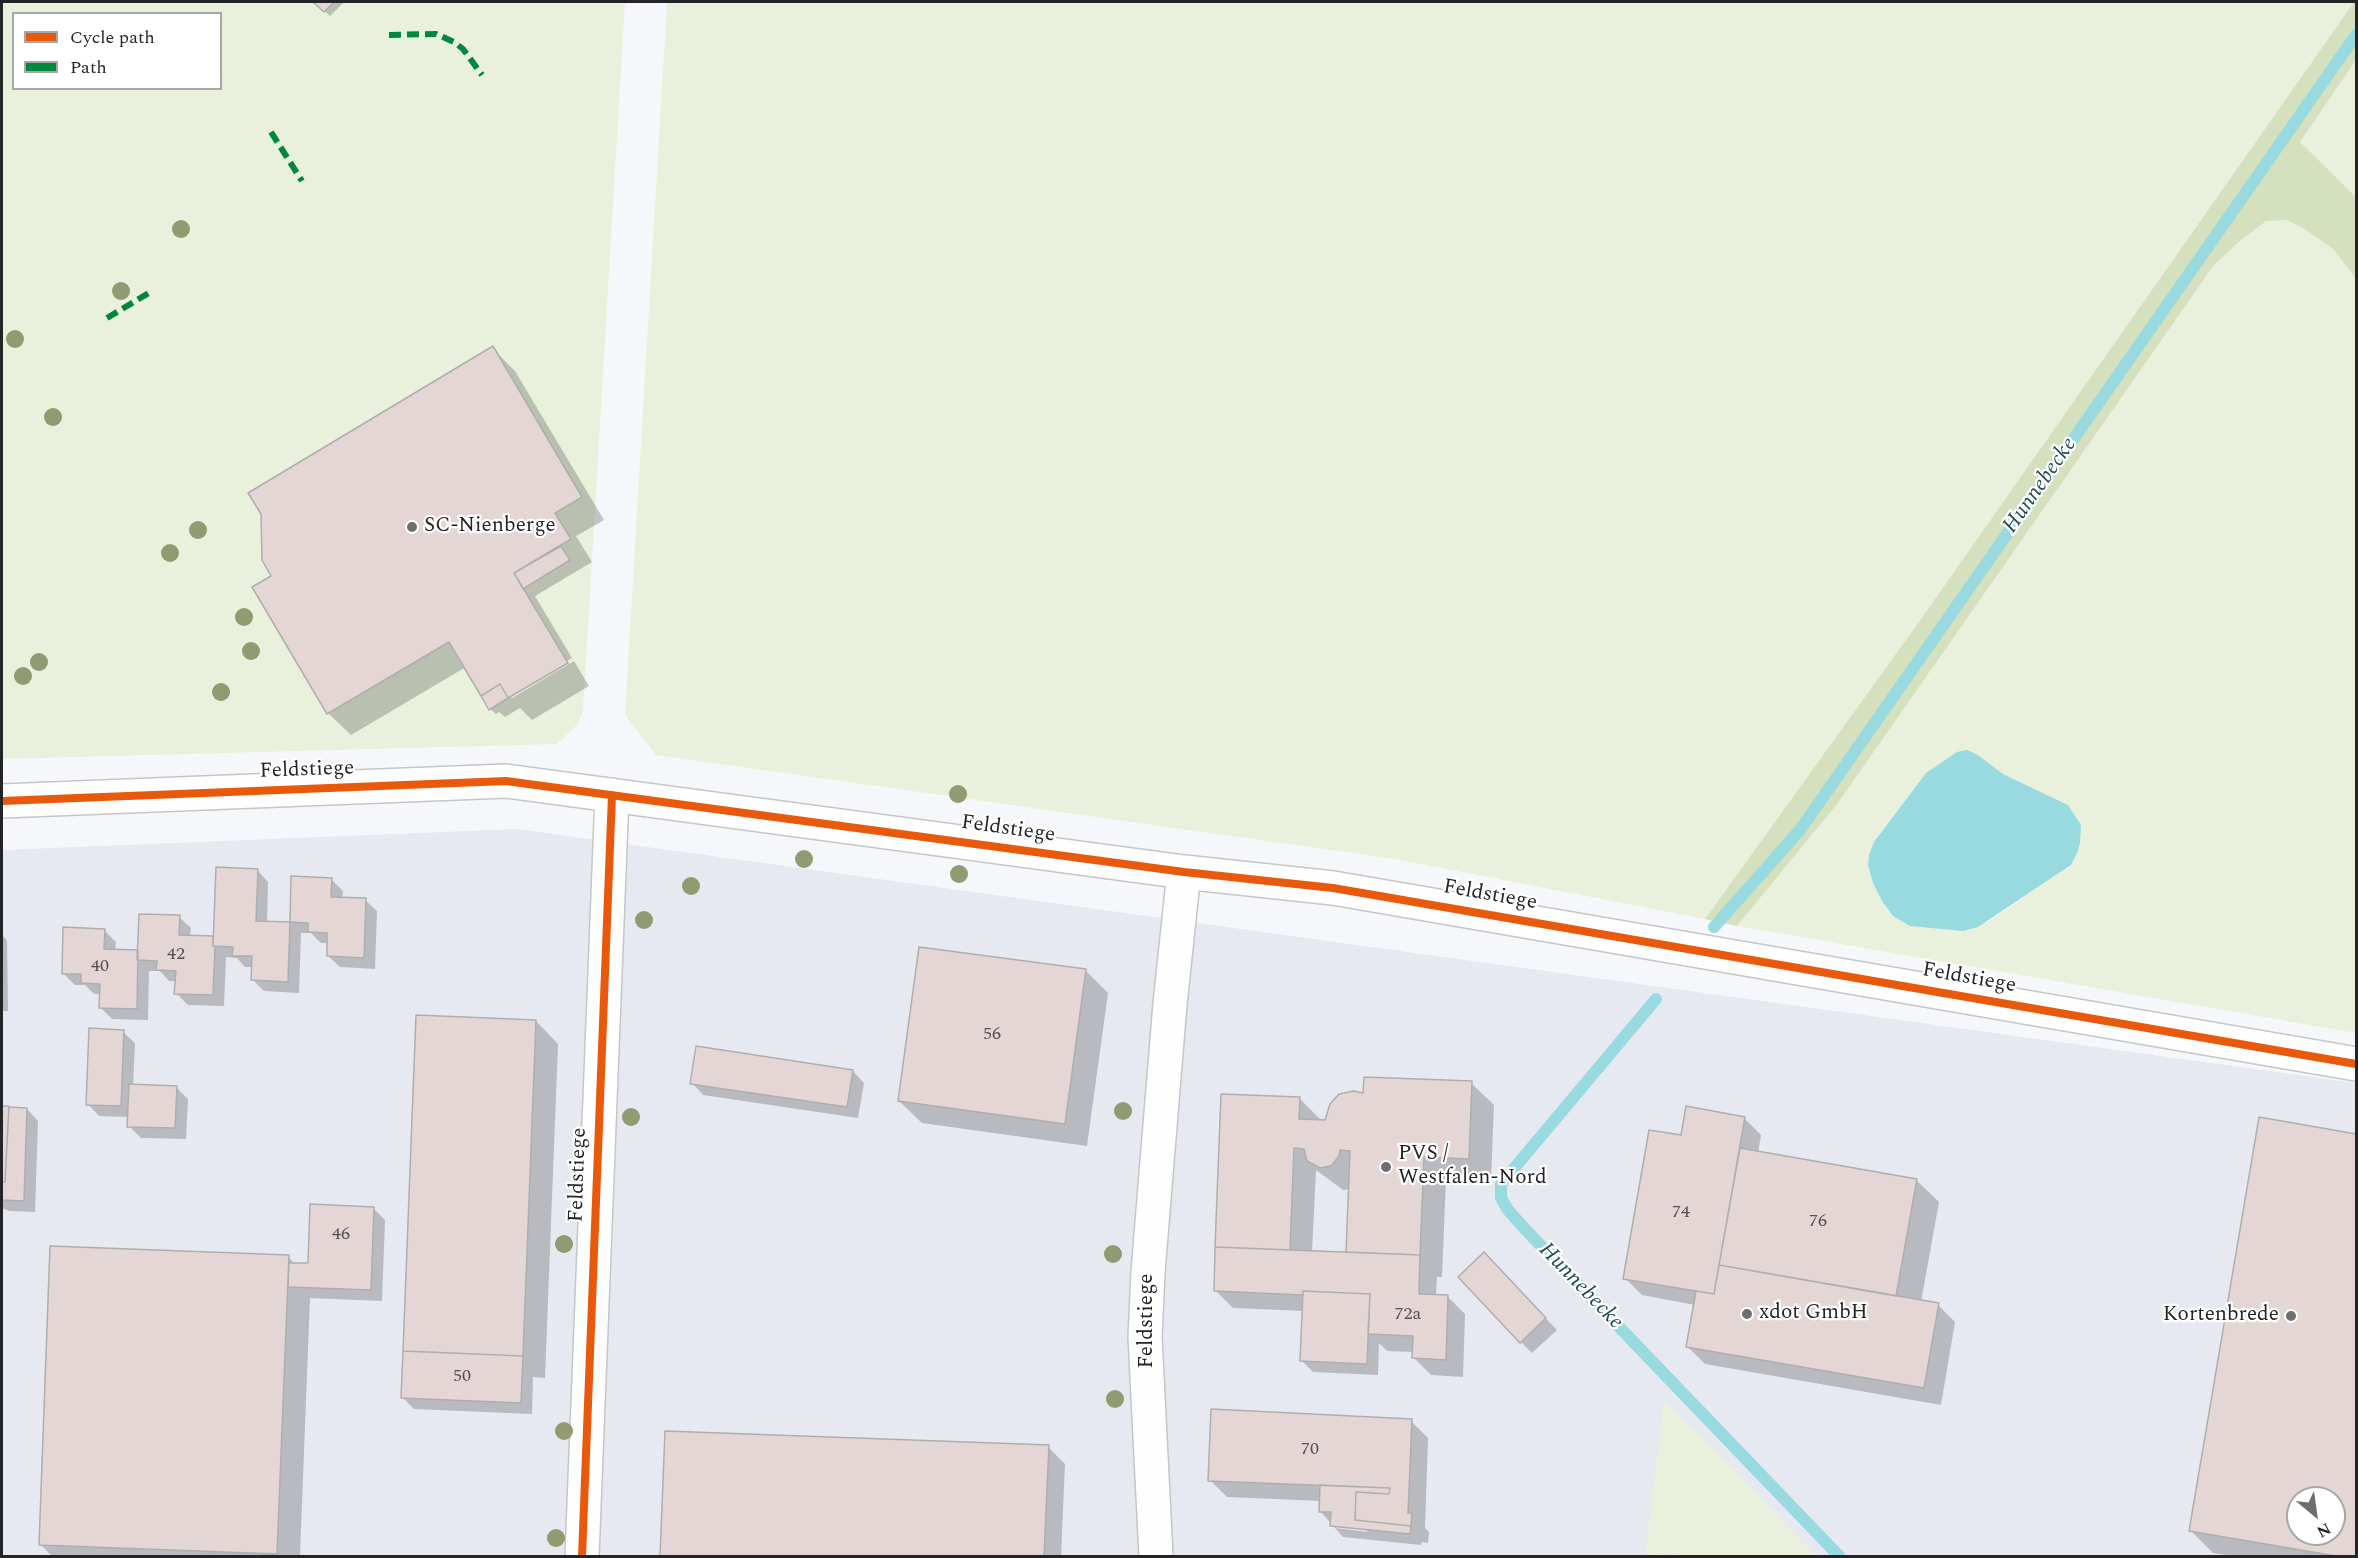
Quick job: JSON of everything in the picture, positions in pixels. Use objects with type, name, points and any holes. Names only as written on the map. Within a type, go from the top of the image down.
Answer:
[{"type":"street","name":"Feldstiege","points":[[2,801],[506,781],[1184,872],[1344,890],[2356,1064]]},
{"type":"street","name":"Feldstiege","points":[[582,1557],[612,795]]},
{"type":"street","name":"Feldstiege","points":[[1156,1557],[1145,1337],[1148,1272],[1170,1004],[1184,872]]},
{"type":"shaded area","points":[[517,829],[2356,1083],[2356,1556],[2,1556],[2,850]]},
{"type":"green space","points":[[2,2],[625,2],[583,711],[578,724],[557,744],[2,759]]},
{"type":"green space","points":[[667,2],[2354,2],[1916,626],[1705,919],[1395,859],[656,755],[625,715]]},
{"type":"green space","points":[[2356,2],[2356,60],[2300,142],[2356,197],[2356,279],[2333,249],[2287,220],[2266,221],[2214,265],[1838,803],[1737,926],[1705,919],[1916,626]]},
{"type":"green space","points":[[2356,60],[2356,197],[2299,142]]},
{"type":"green space","points":[[2267,220],[2287,220],[2333,249],[2356,279],[2356,1033],[1737,926],[1838,803],[2214,265]],"holes":[[[1978,755],[2003,774],[2068,805],[2077,853],[2071,865],[1988,922],[1882,901],[1868,865],[1874,842],[1926,773]]]},
{"type":"green space","points":[[1664,1401],[1817,1556],[1673,1556],[1672,1554],[1645,1556]]},
{"type":"water","points":[[1967,750],[1978,755],[2003,774],[2068,805],[2081,825],[2077,853],[2071,865],[1978,927],[1963,931],[1910,926],[1893,916],[1882,901],[1873,883],[1868,865],[1869,855],[1874,842],[1926,773],[1957,752]]},
{"type":"building","points":[[313,2],[334,2],[324,12]]},
{"type":"building","name":"SC-Nienberge","points":[[493,346],[582,497],[555,513],[571,539],[514,573],[568,663],[508,698],[500,684],[481,696],[449,642],[327,714],[252,587],[271,576],[262,560],[261,514],[248,493]]},
{"type":"building","points":[[561,546],[570,560],[523,589],[514,573]]},
{"type":"building","points":[[500,684],[508,698],[489,710],[481,696]]},
{"type":"building","points":[[216,867],[258,869],[256,921],[290,922],[288,982],[251,980],[252,956],[232,956],[233,947],[213,946]]},
{"type":"building","points":[[291,876],[332,878],[331,897],[366,898],[364,958],[327,956],[327,933],[308,932],[308,923],[290,922]]},
{"type":"building","points":[[139,914],[180,915],[179,935],[213,936],[215,947],[213,995],[174,994],[176,971],[156,970],[157,961],[137,960]]},
{"type":"building","points":[[63,927],[105,929],[104,949],[138,950],[137,1009],[99,1008],[100,984],[81,983],[81,974],[62,974]]},
{"type":"building","points":[[919,947],[1086,969],[1065,1124],[898,1101]]},
{"type":"building","points":[[416,1015],[536,1020],[523,1356],[403,1351]]},
{"type":"building","points":[[89,1028],[124,1030],[121,1106],[86,1105]]},
{"type":"building","points":[[696,1046],[853,1070],[847,1107],[690,1084]]},
{"type":"building","name":"PVS / Westfalen-Nord","points":[[1364,1077],[1472,1081],[1469,1159],[1424,1157],[1420,1255],[1346,1252],[1350,1151],[1340,1150],[1339,1156],[1331,1166],[1320,1168],[1307,1161],[1304,1149],[1294,1148],[1290,1250],[1215,1247],[1221,1094],[1300,1097],[1299,1119],[1325,1120],[1330,1104],[1339,1094],[1354,1091],[1363,1093]]},
{"type":"building","points":[[129,1084],[177,1086],[175,1128],[127,1127]]},
{"type":"building","points":[[2,1106],[9,1106],[5,1182],[2,1182]]},
{"type":"building","points":[[1686,1106],[1745,1117],[1714,1294],[1623,1279],[1649,1130],[1681,1135]]},
{"type":"building","points":[[9,1107],[27,1108],[24,1201],[2,1200]]},
{"type":"building","name":"Kortenbrede","points":[[2259,1117],[2356,1134],[2356,1556],[2336,1556],[2189,1531]]},
{"type":"building","points":[[1740,1148],[1917,1179],[1896,1296],[1719,1265]]},
{"type":"building","points":[[310,1204],[374,1207],[371,1290],[288,1287],[289,1263],[308,1263]]},
{"type":"building","points":[[50,1246],[289,1255],[277,1554],[39,1545]]},
{"type":"building","points":[[1215,1247],[1420,1255],[1419,1294],[1448,1295],[1446,1360],[1412,1358],[1413,1336],[1368,1334],[1370,1294],[1303,1291],[1303,1295],[1214,1291]]},
{"type":"building","points":[[1484,1252],[1546,1318],[1520,1343],[1458,1277]]},
{"type":"building","points":[[1719,1265],[1939,1303],[1924,1388],[1686,1347],[1696,1291],[1714,1294]]},
{"type":"building","points":[[1303,1291],[1370,1294],[1367,1364],[1300,1361]]},
{"type":"building","points":[[403,1351],[523,1356],[521,1403],[401,1398]]},
{"type":"building","points":[[1211,1409],[1412,1419],[1408,1513],[1412,1513],[1411,1526],[1355,1520],[1356,1492],[1389,1494],[1390,1488],[1208,1481]]},
{"type":"building","points":[[665,1431],[1049,1445],[1044,1556],[660,1556]]},
{"type":"building","points":[[1320,1485],[1390,1488],[1389,1494],[1356,1492],[1355,1520],[1411,1526],[1410,1534],[1330,1526],[1331,1512],[1319,1512]]},
{"type":"waterway","name":"Hunnebecke","points":[[1714,927],[1800,830],[2356,35]]},
{"type":"waterway","name":"Hunnebecke","points":[[1656,999],[1501,1184],[1501,1198],[1524,1228],[1839,1556]]},
{"type":"marked path","points":[[389,35],[436,34],[463,49],[482,75]]},
{"type":"marked path","points":[[271,132],[302,181]]},
{"type":"marked path","points":[[107,318],[152,291]]},
{"type":"cycle path","points":[[2,801],[506,781],[1184,872],[1333,888],[2356,1064]]},
{"type":"cycle path","points":[[582,1556],[612,795]]},
{"type":"place","name":"SC-Nienberge","points":[[412,527]]},
{"type":"place","name":"PVS / Westfalen-Nord","points":[[1386,1167]]},
{"type":"place","name":"xdot GmbH","points":[[1747,1314]]},
{"type":"place","name":"Kortenbrede","points":[[2291,1316]]}]
